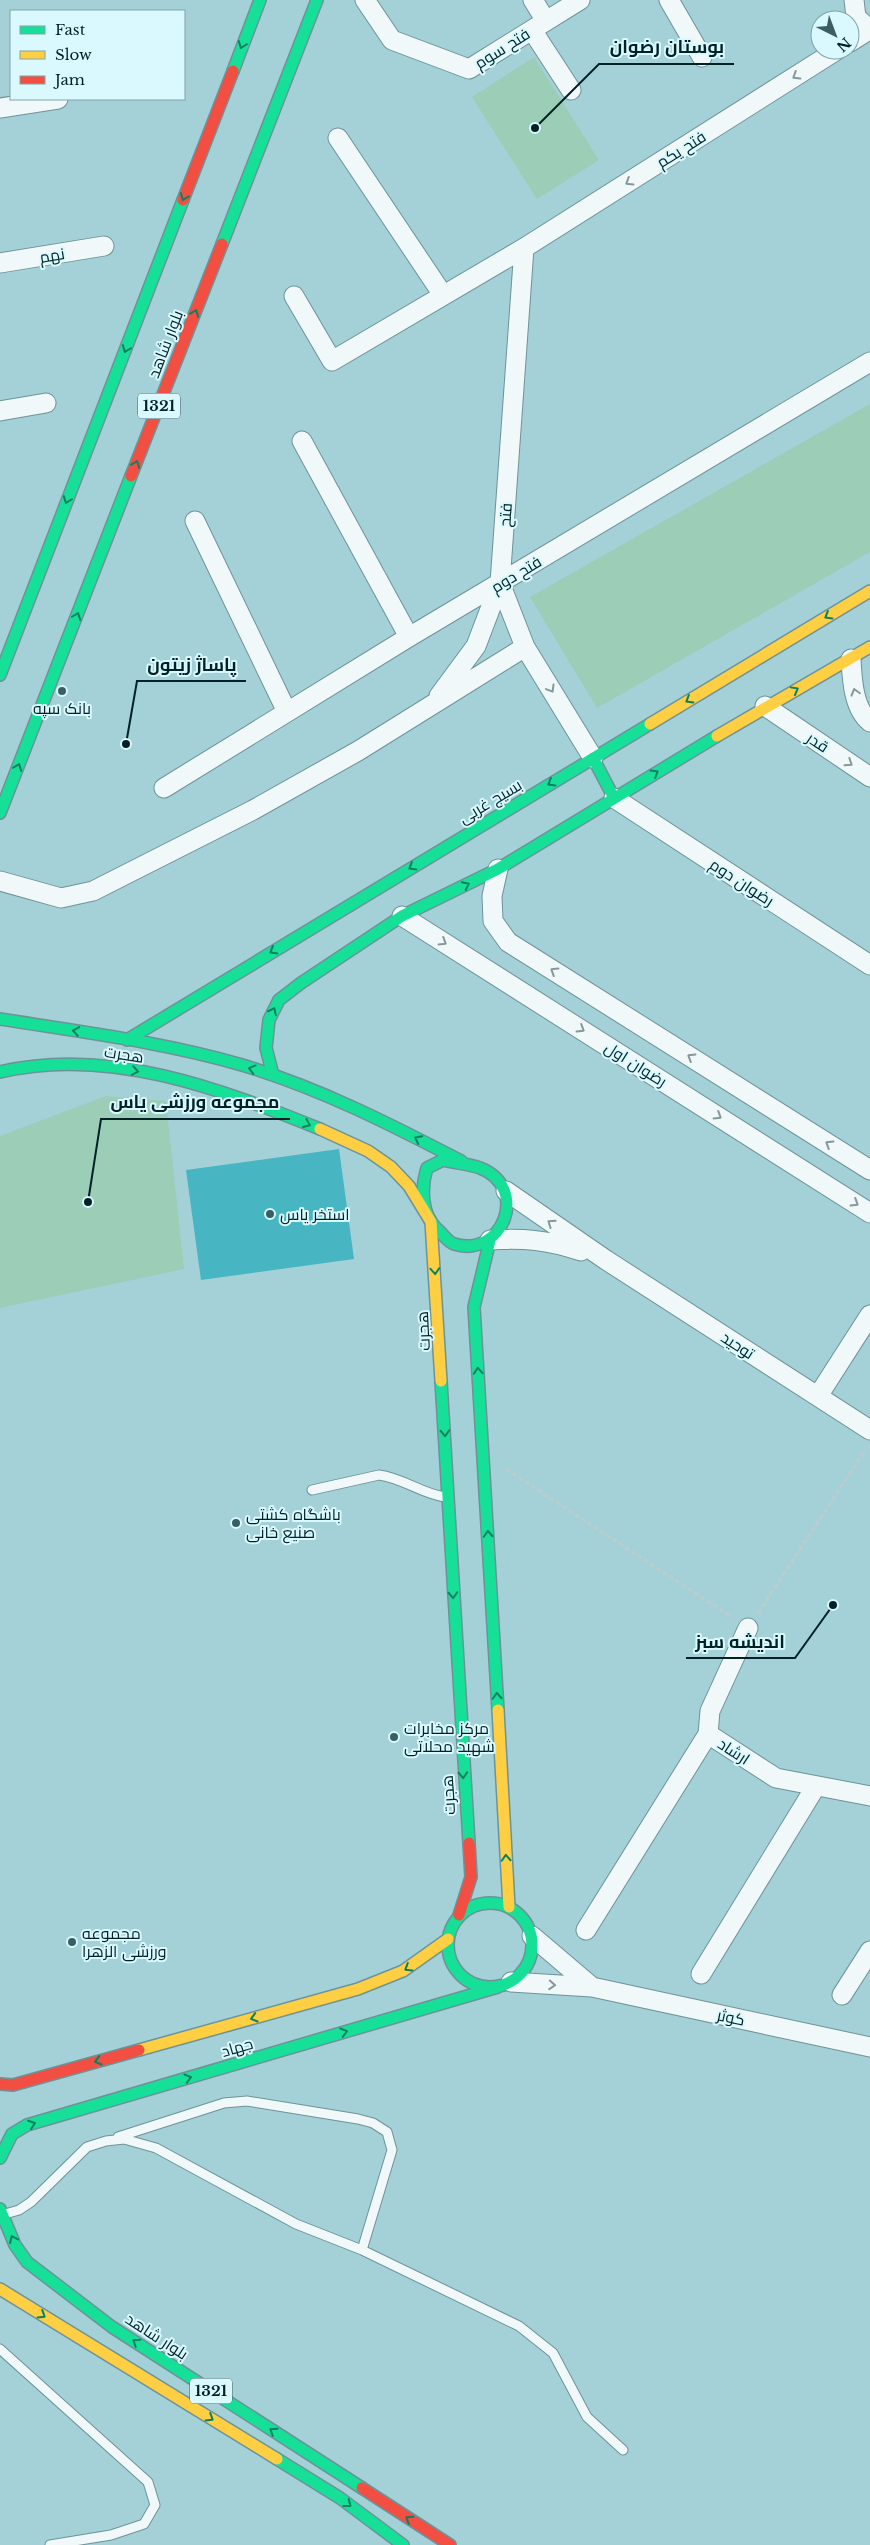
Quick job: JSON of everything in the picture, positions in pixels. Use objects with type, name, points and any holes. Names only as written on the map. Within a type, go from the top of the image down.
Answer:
[{"type":"main road","points":[[0,675],[260,0]]},
{"type":"main road","name":"بلوار شاهد","points":[[0,812],[317,0]]},
{"type":"main road","name":"بسیج غربی","points":[[127,1040],[870,591]]},
{"type":"main road","points":[[273,1075],[266,1048],[269,1020],[279,1000],[402,916],[498,869],[765,706],[870,647]]},
{"type":"main road","points":[[593,758],[614,798]]},
{"type":"main road","name":"هجرت","points":[[0,1019],[127,1040],[194,1054],[273,1075],[363,1111],[461,1161]]},
{"type":"main road","name":"هجرت","points":[[0,1072],[26,1065],[94,1065],[140,1072],[190,1084],[289,1116],[365,1148],[391,1167],[413,1192],[431,1222],[471,1877],[459,1915]]},
{"type":"main road","points":[[443,1160],[461,1161],[489,1171],[499,1179],[506,1191],[509,1204],[507,1218],[500,1230],[490,1240],[477,1245],[457,1244],[439,1234],[431,1222],[422,1197],[422,1182],[427,1168],[443,1160]]},
{"type":"main road","points":[[490,1240],[474,1307],[509,1907]]},
{"type":"main road","points":[[483,1903],[496,1903],[509,1907],[520,1914],[532,1936],[529,1962],[522,1974],[504,1984],[478,1986],[460,1976],[452,1965],[448,1952],[448,1939],[452,1926],[459,1915],[470,1907],[483,1903]]},
{"type":"main road","name":"جهاد","points":[[0,2084],[13,2085],[358,1989],[403,1971],[448,1939]]},
{"type":"main road","name":"جهاد","points":[[0,2158],[12,2134],[27,2125],[504,1984]]},
{"type":"main road","name":"بلوار شاهد","points":[[1,2212],[15,2245],[27,2262],[112,2327],[450,2545]]},
{"type":"main road","name":"1321","points":[[0,2289],[340,2498],[402,2545]]},
{"type":"street","name":"فتح سوم","points":[[365,0],[392,40],[469,69],[580,0]]},
{"type":"street","points":[[533,0],[539,26],[570,90]]},
{"type":"street","points":[[669,0],[702,58]]},
{"type":"street","points":[[854,0],[856,17],[870,30]]},
{"type":"street","name":"فتح یکم","points":[[294,296],[332,361],[524,248],[821,60]]},
{"type":"street","points":[[0,108],[52,100]]},
{"type":"street","points":[[338,138],[443,295]]},
{"type":"street","name":"نهم","points":[[0,263],[104,246]]},
{"type":"street","name":"فتح","points":[[524,248],[500,583],[525,647],[593,758]]},
{"type":"street","name":"فتح دوم","points":[[164,788],[409,637],[870,362]]},
{"type":"street","points":[[0,411],[46,403]]},
{"type":"street","points":[[302,441],[409,637]]},
{"type":"street","points":[[195,521],[287,712]]},
{"type":"street","points":[[432,705],[476,646],[500,583]]},
{"type":"street","points":[[0,881],[61,898],[94,891],[253,810],[358,751],[525,647]]},
{"type":"street","points":[[851,659],[852,682],[857,701],[870,722]]},
{"type":"street","name":"قدر","points":[[765,706],[870,777]]},
{"type":"street","name":"رضوان دوم","points":[[614,798],[870,965]]},
{"type":"street","points":[[498,869],[492,896],[493,922],[508,942],[870,1170]]},
{"type":"street","name":"رضوان اول","points":[[402,916],[870,1213]]},
{"type":"street","points":[[506,1191],[606,1260]]},
{"type":"street","points":[[490,1240],[528,1238],[552,1242],[606,1260]]},
{"type":"street","name":"توحید","points":[[606,1260],[870,1430]]},
{"type":"street","points":[[818,1396],[870,1316]]},
{"type":"street","name":"ارشاد","points":[[748,1628],[710,1711],[708,1734],[776,1778],[870,1796]]},
{"type":"street","points":[[586,1930],[708,1734]]},
{"type":"street","points":[[701,1974],[816,1786]]},
{"type":"street","name":"کوثر","points":[[532,1936],[592,1988]]},
{"type":"street","points":[[842,1995],[870,1951]]},
{"type":"street","name":"کوثر","points":[[504,1984],[592,1988],[870,2047]]},
{"type":"lane","points":[[312,1490],[379,1475],[390,1477],[434,1495],[448,1497]]},
{"type":"lane","points":[[1,2212],[18,2210],[31,2202],[86,2147],[224,2103],[247,2101],[358,2119],[373,2123],[386,2132],[392,2150],[362,2250]]},
{"type":"lane","points":[[106,2140],[124,2139],[156,2148],[296,2224],[362,2250],[519,2326],[553,2353],[587,2417],[623,2450]]},
{"type":"lane","points":[[0,2349],[148,2482],[155,2505],[144,2524],[111,2534],[50,2545]]},
{"type":"path","points":[[483,1454],[748,1628],[870,1442]]},
{"type":"green space","points":[[534,57],[599,160],[537,199],[472,97]]},
{"type":"green space","points":[[870,404],[870,552],[597,708],[530,597]]},
{"type":"green space","points":[[106,1096],[166,1101],[184,1269],[0,1308],[0,1136]]},
{"type":"water","name":"استخر یاس","points":[[339,1149],[354,1259],[201,1280],[186,1170]]},
{"type":"traffic: fast","points":[[233,71],[260,0]]},
{"type":"traffic: fast","points":[[222,244],[317,0]]},
{"type":"traffic: fast","points":[[0,675],[183,200]]},
{"type":"traffic: fast","points":[[0,813],[131,476]]},
{"type":"traffic: fast","points":[[127,1040],[650,724]]},
{"type":"traffic: fast","points":[[273,1075],[266,1048],[269,1020],[279,1000],[301,983],[402,916],[498,869],[717,736]]},
{"type":"traffic: fast","points":[[593,758],[614,798]]},
{"type":"traffic: fast","points":[[0,1019],[152,1044],[242,1065],[299,1085],[381,1120],[461,1161]]},
{"type":"traffic: fast","points":[[0,1072],[41,1065],[82,1064],[123,1068],[204,1087],[320,1129]]},
{"type":"traffic: fast","points":[[443,1160],[480,1168],[495,1178],[504,1190],[507,1205],[504,1219],[497,1232],[485,1241],[471,1246],[454,1244],[437,1229],[428,1216],[423,1192],[425,1175],[427,1168],[443,1160]]},
{"type":"traffic: fast","points":[[490,1240],[474,1307],[498,1710]]},
{"type":"traffic: fast","points":[[441,1381],[469,1843]]},
{"type":"traffic: fast","points":[[482,1903],[498,1903],[514,1910],[525,1921],[532,1937],[532,1945],[529,1961],[520,1975],[514,1980],[498,1987],[482,1987],[466,1980],[455,1969],[448,1953],[448,1937],[455,1921],[466,1910],[482,1903]]},
{"type":"traffic: fast","points":[[0,2158],[12,2134],[27,2125],[498,1987]]},
{"type":"traffic: fast","points":[[0,2209],[15,2245],[27,2262],[112,2327],[362,2488]]},
{"type":"traffic: fast","points":[[277,2459],[340,2498],[403,2545]]},
{"type":"traffic: slow","points":[[650,724],[870,591]]},
{"type":"traffic: slow","points":[[717,736],[870,647]]},
{"type":"traffic: slow","points":[[320,1129],[368,1151],[391,1167],[409,1186],[431,1222],[441,1381]]},
{"type":"traffic: slow","points":[[498,1710],[509,1907]]},
{"type":"traffic: slow","points":[[139,2050],[358,1989],[403,1971],[448,1939]]},
{"type":"traffic: slow","points":[[0,2289],[277,2459]]},
{"type":"traffic: jam","points":[[183,200],[233,71]]},
{"type":"traffic: jam","points":[[131,476],[222,244]]},
{"type":"traffic: jam","points":[[459,1915],[471,1877],[469,1843]]},
{"type":"traffic: jam","points":[[0,2084],[13,2085],[139,2050]]},
{"type":"traffic: jam","points":[[362,2488],[450,2545]]},
{"type":"place","name":"بوستان رضوان","points":[[535,128]]},
{"type":"place","name":"بانک سپه","points":[[62,691]]},
{"type":"place","name":"پاساژ زیتون","points":[[126,744]]},
{"type":"place","name":"مجموعه ورزشی یاس","points":[[88,1202]]},
{"type":"place","name":"استخر یاس","points":[[270,1214]]},
{"type":"place","name":"باشگاه کشتی صنیع خانی","points":[[236,1523]]},
{"type":"place","name":"اندیشه سبز","points":[[833,1605]]},
{"type":"place","name":"مرکز مخابرات شهید محلاتی","points":[[394,1737]]},
{"type":"place","name":"مجموعه ورزشی الزهرا","points":[[72,1942]]}]
